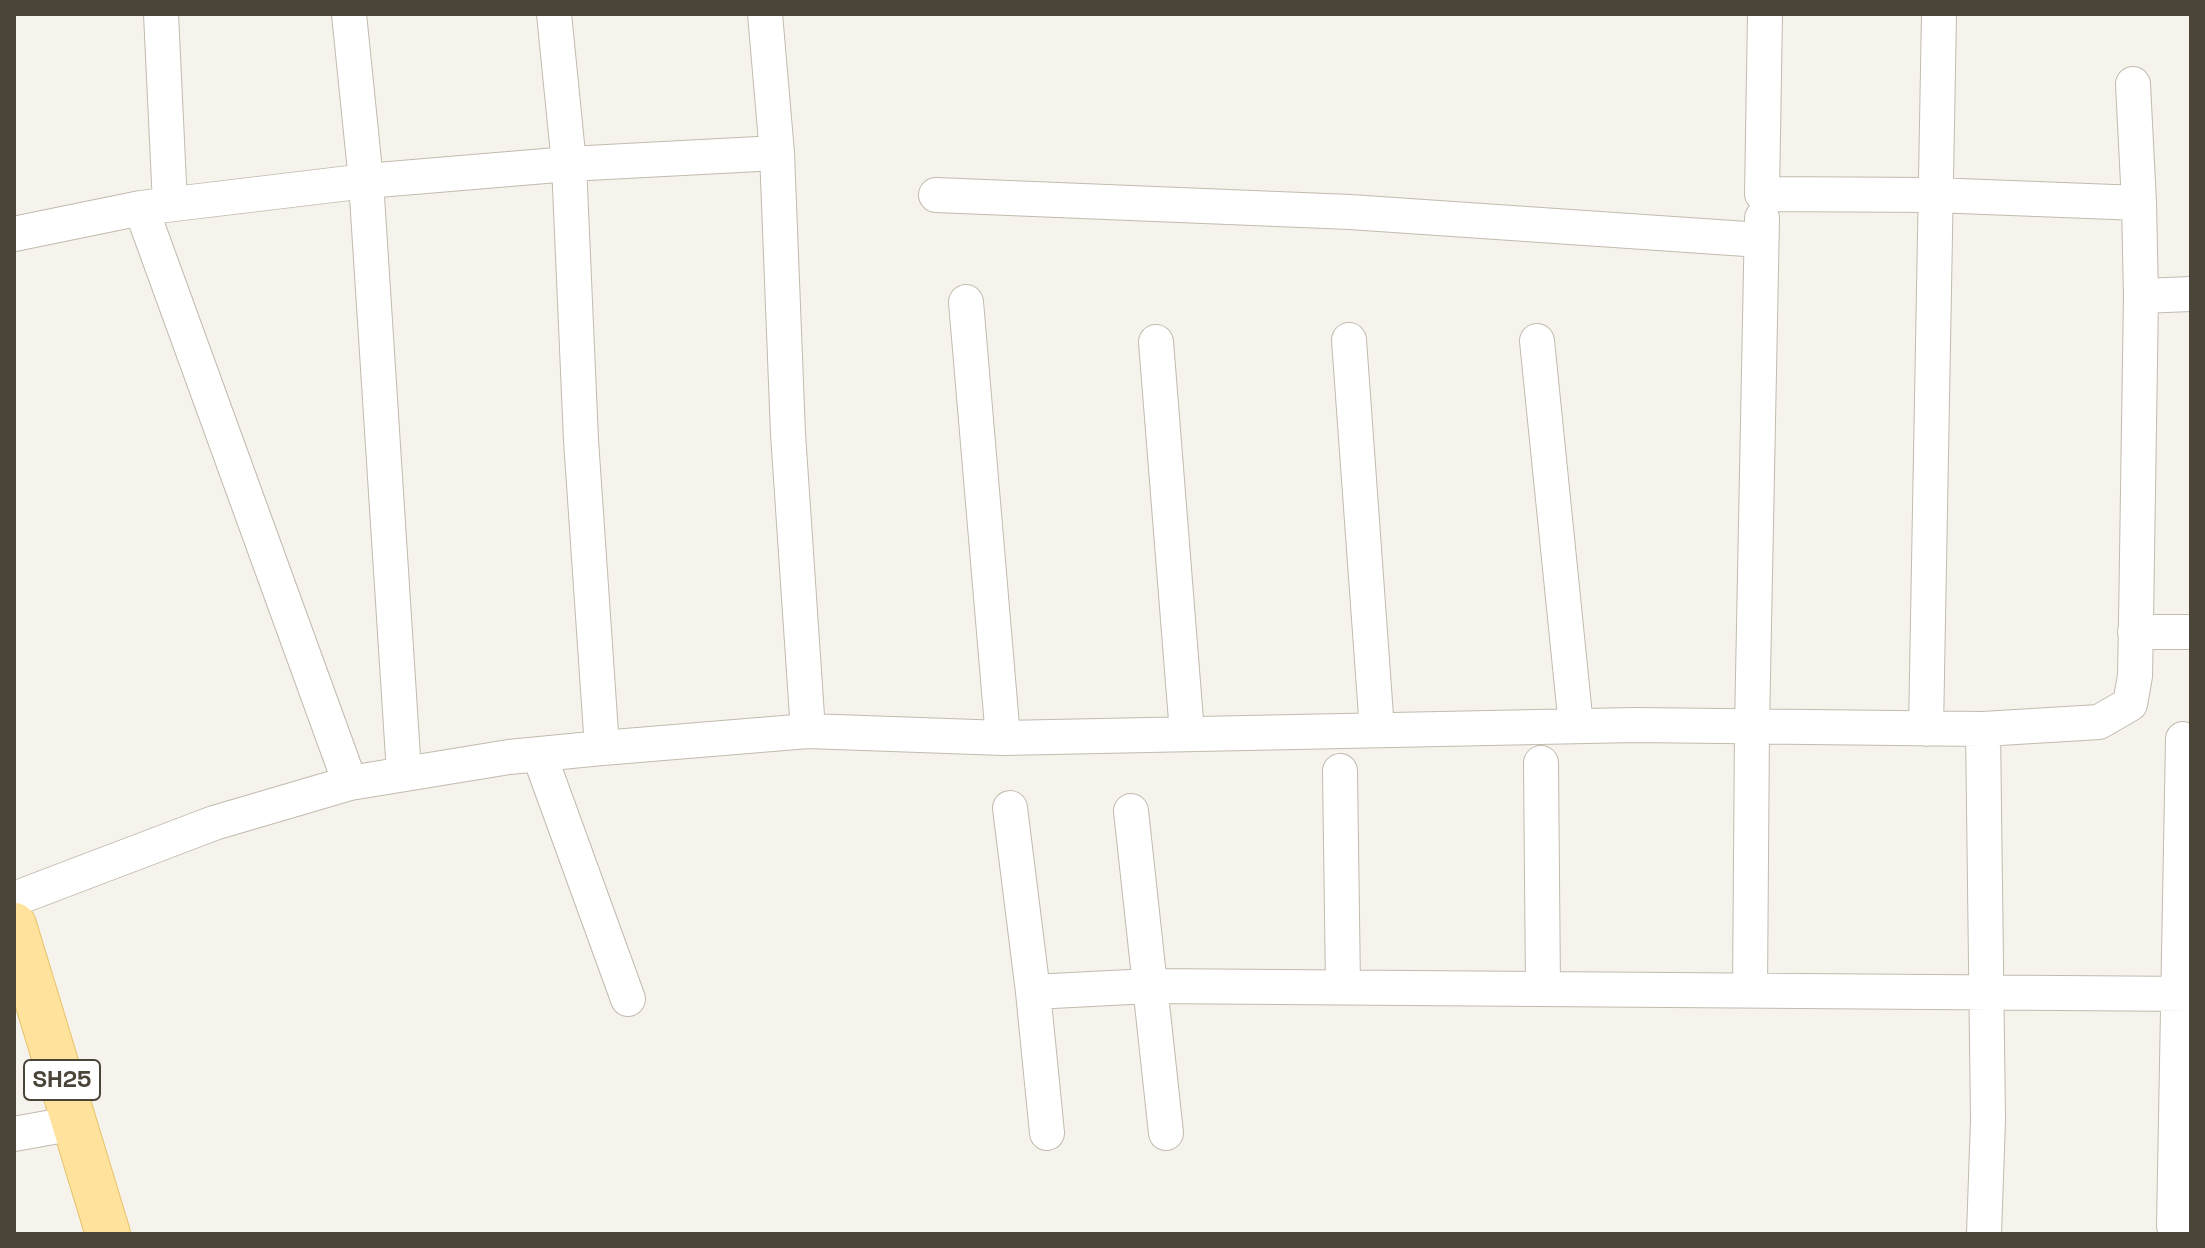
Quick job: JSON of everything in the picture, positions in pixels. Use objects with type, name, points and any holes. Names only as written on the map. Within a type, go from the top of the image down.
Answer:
[{"type":"main road","name":"SH25","points":[[14,926],[108,1234]]},
{"type":"street","points":[[161,14],[155,206],[350,783]]},
{"type":"street","points":[[349,14],[366,181],[404,773]]},
{"type":"street","points":[[554,14],[569,164],[581,440],[602,748]]},
{"type":"street","points":[[765,14],[777,153],[788,434],[808,731]]},
{"type":"street","points":[[1750,990],[1765,14]]},
{"type":"street","points":[[1926,729],[1939,14]]},
{"type":"street","points":[[14,899],[214,823],[350,783],[509,757],[602,748],[808,731],[1003,738],[1576,726],[1983,729],[2099,722],[2130,704],[2135,676],[2141,296],[2133,84]]},
{"type":"street","points":[[14,234],[155,206],[366,181],[569,164],[777,153]]},
{"type":"street","points":[[1762,194],[1934,195],[2139,203]]},
{"type":"street","points":[[936,195],[1350,212],[1761,240]]},
{"type":"street","points":[[2141,296],[2191,294]]},
{"type":"street","points":[[966,302],[1003,738]]},
{"type":"street","points":[[1349,340],[1377,730]]},
{"type":"street","points":[[1537,341],[1576,726]]},
{"type":"street","points":[[1156,342],[1187,733]]},
{"type":"street","points":[[2135,632],[2191,632]]},
{"type":"street","points":[[1983,729],[1988,1120],[1984,1234]]},
{"type":"street","points":[[2174,1226],[2185,994],[2183,739]]},
{"type":"street","points":[[539,754],[628,999]]},
{"type":"street","points":[[1541,763],[1543,989]]},
{"type":"street","points":[[1340,771],[1343,987]]},
{"type":"street","points":[[1010,808],[1047,1133]]},
{"type":"street","points":[[1131,811],[1166,1133]]},
{"type":"street","points":[[1033,992],[1149,986],[2185,994]]},
{"type":"street","points":[[14,1134],[75,1123]]}]
